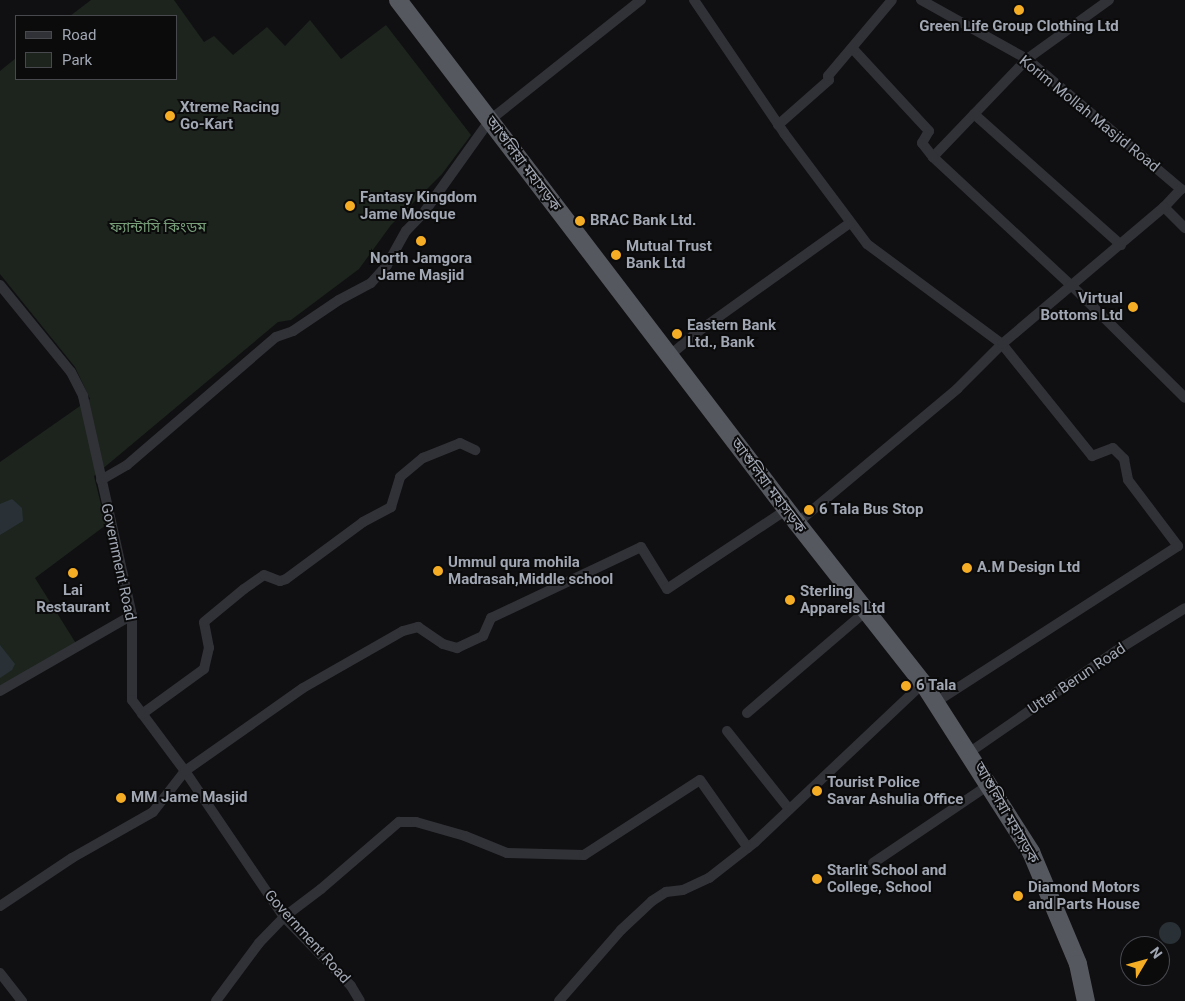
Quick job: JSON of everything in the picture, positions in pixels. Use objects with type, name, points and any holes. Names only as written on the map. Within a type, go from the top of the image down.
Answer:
[{"type":"highway","name":"আশুলিয়া মহাসড়ক","points":[[398,0],[791,516],[923,683],[970,752],[1031,852],[1078,964],[1086,1001]]},
{"type":"street","points":[[101,480],[127,466],[276,337],[293,331],[339,300],[372,284],[387,265],[406,231],[425,211],[490,120],[641,0]]},
{"type":"street","points":[[694,0],[778,125],[850,224],[867,244],[1002,344],[1092,456],[1113,448],[1124,459],[1128,480],[1182,544],[936,702]]},
{"type":"street","points":[[778,125],[829,80],[828,76],[853,49],[892,0]]},
{"type":"street","name":"Korim Mollah Masjid Road","points":[[185,771],[303,688],[403,631],[418,627],[444,644],[457,648],[483,636],[491,618],[641,547],[667,589],[791,516],[957,389],[1002,344],[1121,245],[1183,188],[1027,59],[921,0]]},
{"type":"street","points":[[933,157],[1027,59],[1109,0]]},
{"type":"street","points":[[853,49],[930,131],[922,142],[933,157],[1072,286],[1185,398]]},
{"type":"street","points":[[974,114],[1121,245]]},
{"type":"street","points":[[1164,207],[1185,228]]},
{"type":"street","points":[[669,356],[699,331],[850,224]]},
{"type":"street","name":"Government Road","points":[[0,285],[71,372],[83,396],[132,615],[132,700],[185,771],[284,917],[351,986],[360,1001]]},
{"type":"street","points":[[142,714],[204,669],[209,648],[204,622],[244,589],[264,575],[280,581],[286,578],[363,522],[391,507],[400,477],[424,458],[460,443],[475,450]]},
{"type":"street","name":"Uttar Berun Road","points":[[970,752],[1116,651],[1185,608]]},
{"type":"street","points":[[747,713],[867,610]]},
{"type":"street","points":[[0,691],[132,615]]},
{"type":"street","points":[[559,1001],[621,930],[652,901],[666,892],[683,890],[709,878],[748,848],[923,683]]},
{"type":"street","points":[[727,731],[789,809]]},
{"type":"street","points":[[0,906],[72,858],[152,812],[185,771]]},
{"type":"street","points":[[216,1001],[259,943],[284,917],[322,889],[399,822],[416,822],[465,836],[507,853],[584,855],[700,780],[748,848]]},
{"type":"street","points":[[873,862],[990,784]]},
{"type":"street","points":[[0,974],[22,1001]]},
{"type":"green space","name":"ফ্যান্টাসি কিংডম","points":[[91,0],[174,0],[204,42],[214,36],[233,55],[267,27],[285,46],[310,20],[341,59],[386,25],[471,135],[442,174],[391,225],[359,269],[291,320],[278,322],[94,476],[106,525],[35,578],[77,645],[0,687],[0,462],[90,399],[75,367],[0,274],[0,71],[15,59],[15,80],[178,80],[178,15],[71,15]]},
{"type":"shaded area","points":[[12,499],[22,508],[23,521],[0,535],[0,504]]},
{"type":"shaded area","points":[[0,645],[15,664],[12,670],[0,678]]},
{"type":"shaded area","points":[[1166,923],[1174,923],[1180,929],[1180,937],[1174,943],[1170,944],[1170,936],[1160,936],[1160,929]]},
{"type":"place","name":"Green Life Group Clothing Ltd","points":[[1019,10]]},
{"type":"place","name":"Xtreme Racing Go-Kart","points":[[170,116]]},
{"type":"place","name":"Fantasy Kingdom Jame Mosque","points":[[350,206]]},
{"type":"place","name":"BRAC Bank Ltd.","points":[[580,221]]},
{"type":"place","name":"North Jamgora Jame Masjid","points":[[421,241]]},
{"type":"place","name":"Mutual Trust Bank Ltd","points":[[616,255]]},
{"type":"place","name":"Virtual Bottoms Ltd","points":[[1133,307]]},
{"type":"place","name":"Eastern Bank Ltd., Bank","points":[[677,334]]},
{"type":"place","name":"6 Tala Bus Stop","points":[[809,510]]},
{"type":"place","name":"A.M Design Ltd","points":[[967,568]]},
{"type":"place","name":"Ummul qura mohila Madrasah,Middle school","points":[[438,571]]},
{"type":"place","name":"Lai Restaurant","points":[[73,573]]},
{"type":"place","name":"Sterling Apparels Ltd","points":[[790,600]]},
{"type":"place","name":"6 Tala","points":[[906,686]]},
{"type":"place","name":"Tourist Police Savar Ashulia Office","points":[[817,791]]},
{"type":"place","name":"MM Jame Masjid","points":[[121,798]]},
{"type":"place","name":"Starlit School and College, School","points":[[817,879]]},
{"type":"place","name":"Diamond Motors and Parts House","points":[[1018,896]]}]
